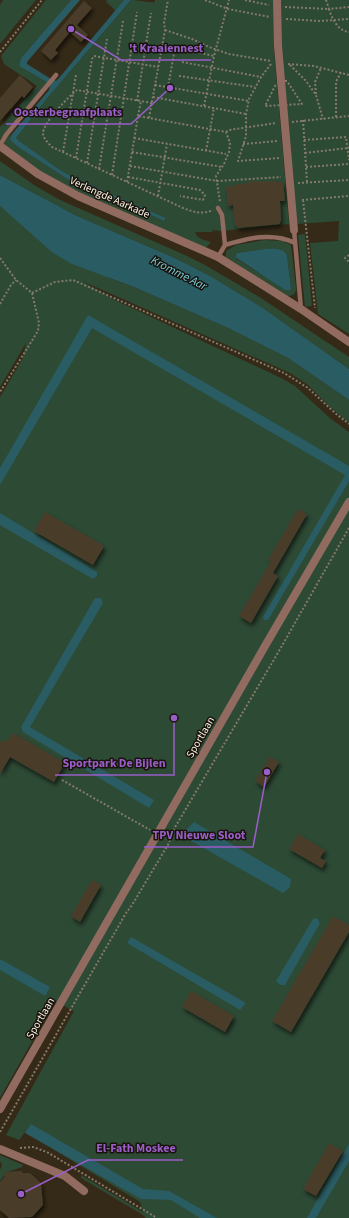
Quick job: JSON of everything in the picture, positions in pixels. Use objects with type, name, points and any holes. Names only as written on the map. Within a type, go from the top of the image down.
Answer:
[{"type":"street","points":[[278,3],[280,63],[290,201],[294,230]]},
{"type":"street","name":"Verlengde Aarkade","points":[[0,145],[38,174],[78,196],[218,257],[301,309],[349,342]]},
{"type":"street","name":"Sportlaan","points":[[0,1109],[264,646],[349,502]]},
{"type":"street","points":[[0,1149],[65,1176],[84,1191]]},
{"type":"lane","name":"Verlengde Aarkade","points":[[0,145],[6,135],[56,75]]},
{"type":"lane","points":[[218,208],[222,214],[225,245],[218,257]]},
{"type":"lane","points":[[294,230],[301,309]]},
{"type":"lane","points":[[225,245],[248,239],[264,237],[284,238],[295,243]]},
{"type":"path","points":[[0,52],[42,0]]},
{"type":"path","points":[[149,118],[165,30],[164,23],[168,0]]},
{"type":"path","points":[[204,106],[215,49],[229,0]]},
{"type":"path","points":[[246,0],[329,9],[349,7]]},
{"type":"path","points":[[326,0],[333,21],[345,32],[349,32]]},
{"type":"path","points":[[112,175],[137,12]]},
{"type":"path","points":[[127,182],[138,116],[143,65],[151,13]]},
{"type":"path","points":[[98,169],[123,21]]},
{"type":"path","points":[[165,30],[230,54],[273,62],[261,76],[249,101],[246,114],[246,136],[238,161],[287,158]]},
{"type":"path","points":[[87,163],[107,39]]},
{"type":"path","points":[[162,45],[176,48],[168,87]]},
{"type":"path","points":[[184,49],[214,56]]},
{"type":"path","points":[[76,158],[86,91],[92,59],[94,56],[158,67]]},
{"type":"path","points":[[182,62],[261,76]]},
{"type":"path","points":[[280,63],[321,68],[349,75]]},
{"type":"path","points":[[289,64],[306,81],[316,95]]},
{"type":"path","points":[[321,68],[315,82],[316,95],[323,119]]},
{"type":"path","points":[[336,117],[336,82],[341,72]]},
{"type":"path","points":[[63,152],[76,75]]},
{"type":"path","points":[[179,76],[255,88]]},
{"type":"path","points":[[155,85],[249,101]]},
{"type":"path","points":[[138,116],[226,132],[230,143],[228,152],[222,167],[216,176],[220,204],[218,208],[204,213],[194,212],[158,197],[52,147],[45,140],[43,133],[45,126],[77,90],[152,103]]},
{"type":"path","points":[[153,97],[246,114]]},
{"type":"path","points":[[206,151],[214,108]]},
{"type":"path","points":[[303,120],[307,182]]},
{"type":"path","points":[[304,140],[346,137],[349,160]]},
{"type":"path","points":[[134,138],[226,154]]},
{"type":"path","points":[[243,144],[286,141]]},
{"type":"path","points":[[158,197],[167,144]]},
{"type":"path","points":[[305,153],[348,148]]},
{"type":"path","points":[[132,152],[222,167]]},
{"type":"path","points":[[306,167],[349,164]]},
{"type":"path","points":[[130,166],[217,181],[289,180],[307,182],[349,180]]},
{"type":"path","points":[[128,177],[200,190],[205,195],[203,200],[180,196]]},
{"type":"path","points":[[290,201],[349,196]]},
{"type":"path","points":[[304,200],[316,319]]},
{"type":"path","points":[[349,254],[346,258],[349,262]]},
{"type":"path","points":[[0,258],[16,280],[32,293],[39,323],[38,331],[0,392]]},
{"type":"path","points":[[0,304],[11,285],[16,280]]},
{"type":"path","points":[[32,293],[55,282],[73,280],[284,373],[308,388],[349,424]]},
{"type":"path","name":"Sportlaan","points":[[0,1132],[126,913],[169,843],[174,829],[279,651],[349,528]]},
{"type":"path","points":[[62,780],[158,834]]},
{"type":"path","points":[[10,1153],[22,1147],[33,1147],[47,1152],[157,1218]]},
{"type":"green space","points":[[3,0],[36,0],[0,44],[0,5]]},
{"type":"green space","points":[[46,0],[71,0],[21,58],[19,66],[48,83],[0,139],[0,127],[37,86],[4,64],[1,56]]},
{"type":"green space","points":[[107,0],[124,0],[116,11],[106,2]]},
{"type":"green space","points":[[131,0],[155,2],[155,0],[349,0],[349,334],[318,314],[310,243],[338,241],[339,221],[297,224],[274,29],[274,50],[289,224],[221,231],[212,230],[213,232],[195,232],[199,238],[211,242],[206,248],[59,182],[40,171],[5,145],[4,143],[7,137],[12,134],[10,140],[18,147],[72,182],[166,221],[166,218],[60,170],[18,141],[16,138],[45,101]]},
{"type":"green space","points":[[0,161],[34,185],[58,199],[187,256],[261,298],[349,357],[349,369],[263,308],[212,277],[175,258],[77,216],[0,175]]},
{"type":"green space","points":[[0,206],[40,240],[112,279],[228,328],[288,358],[349,400],[349,423],[308,385],[290,373],[82,281],[117,301],[281,378],[295,386],[331,419],[349,432],[349,1218],[146,1218],[81,1178],[81,1175],[143,1212],[140,1202],[25,1132],[19,1140],[6,1135],[74,1011],[55,1001],[0,1098],[0,397],[22,360],[26,343],[0,387]]},
{"type":"green space","points":[[305,234],[312,306],[305,307],[298,235]]},
{"type":"green space","points":[[264,240],[283,241],[291,245],[296,288],[295,293],[287,296],[226,257],[226,251],[236,245]],"holes":[[[265,249],[280,249],[287,255],[291,288],[261,274],[235,257],[237,253]]]},
{"type":"green space","points":[[0,1155],[23,1165],[22,1167],[8,1172],[0,1181],[0,1170],[2,1165]]},
{"type":"water","points":[[71,0],[80,0],[27,62],[27,64],[51,79],[48,83],[19,66],[21,58]]},
{"type":"water","points":[[124,0],[131,0],[45,101],[16,138],[60,170],[166,218],[165,221],[72,182],[18,147],[10,140],[12,134],[49,90],[54,80],[56,81],[59,78]]},
{"type":"water","name":"Kromme Aar","points":[[0,175],[77,216],[175,258],[212,277],[263,308],[349,369],[349,400],[288,358],[228,328],[134,287],[72,264],[53,253],[0,206]]},
{"type":"water","points":[[265,249],[280,250],[285,252],[287,255],[290,290],[285,290],[235,257],[237,253]]},
{"type":"water","points":[[88,315],[349,466],[349,481],[268,620],[264,620],[263,617],[345,475],[92,328],[0,485],[0,468]]},
{"type":"water","points":[[0,513],[97,572],[97,576],[93,579],[0,525]]},
{"type":"water","points":[[95,598],[101,598],[103,603],[30,727],[154,800],[149,808],[23,732],[21,727]]},
{"type":"water","points":[[194,822],[291,879],[290,887],[283,893],[186,838],[187,829]]},
{"type":"water","points":[[317,918],[320,923],[285,985],[280,985],[276,981],[313,919]]},
{"type":"water","points":[[131,937],[246,1003],[240,1010],[127,943]]},
{"type":"water","points":[[0,959],[50,987],[45,996],[0,970]]},
{"type":"water","points":[[31,1124],[143,1189],[169,1191],[217,1218],[200,1218],[171,1200],[141,1199],[25,1133]]},
{"type":"water","points":[[349,1144],[349,1161],[316,1218],[307,1218]]},
{"type":"building","points":[[84,1],[92,8],[77,25],[88,35],[81,42],[70,32],[55,50],[58,53],[51,60],[41,51]]},
{"type":"building","points":[[20,75],[33,87],[24,98],[22,96],[0,121],[0,98]]},
{"type":"building","points":[[248,182],[283,182],[285,201],[280,201],[280,224],[237,228],[235,225],[233,205],[228,206],[226,187]]},
{"type":"building","points":[[298,509],[307,514],[273,573],[278,576],[251,623],[239,616],[271,561],[268,560]]},
{"type":"building","points":[[45,512],[104,546],[93,565],[34,531]]},
{"type":"building","points":[[13,733],[65,763],[54,782],[10,757],[0,774],[0,740],[4,743],[6,740],[8,741]]},
{"type":"building","points":[[270,756],[279,762],[264,787],[255,781]]},
{"type":"building","points":[[298,834],[325,850],[320,858],[326,861],[322,868],[289,849]]},
{"type":"building","points":[[92,880],[101,885],[80,922],[71,916]]},
{"type":"building","points":[[333,916],[349,925],[349,932],[291,1032],[272,1021]]},
{"type":"building","points":[[191,991],[234,1016],[225,1032],[182,1007]]},
{"type":"building","points":[[329,1143],[343,1151],[316,1196],[303,1189]]},
{"type":"building","points":[[22,1171],[22,1173],[30,1173],[41,1183],[43,1205],[32,1217],[9,1218],[0,1210],[0,1182],[5,1177],[4,1172]]},
{"type":"place","name":"'t Kraaiennest","points":[[71,29]]},
{"type":"place","name":"Oosterbegraafplaats","points":[[170,88]]},
{"type":"place","name":"Sportpark De Bijlen","points":[[174,718]]},
{"type":"place","name":"TPV Nieuwe Sloot","points":[[267,772]]},
{"type":"place","name":"El-Fath Moskee","points":[[21,1194]]}]
